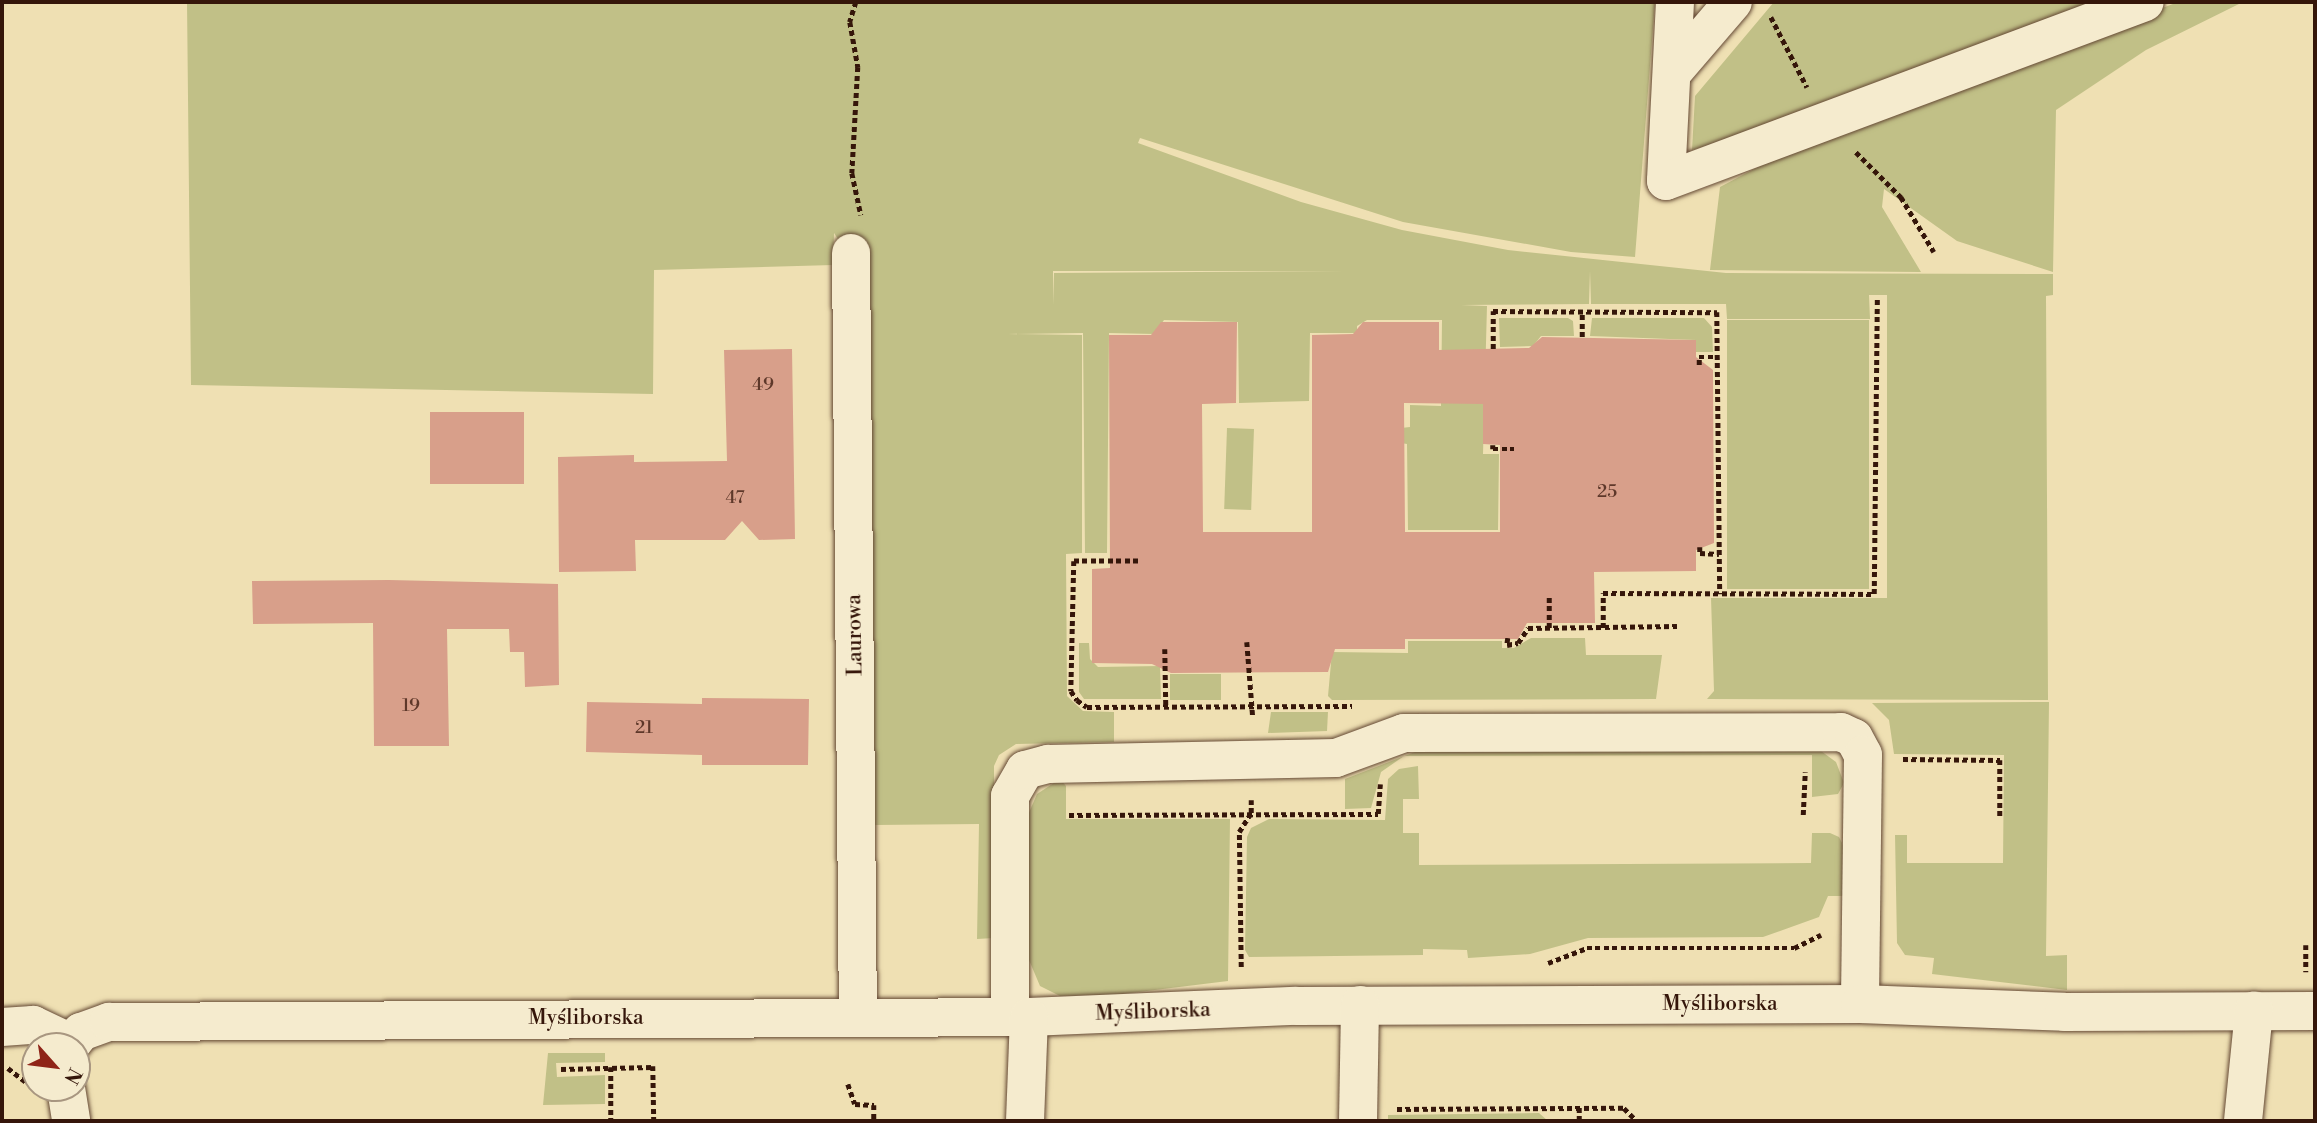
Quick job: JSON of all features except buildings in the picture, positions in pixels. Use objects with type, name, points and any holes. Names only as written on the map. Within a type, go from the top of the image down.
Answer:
[{"type":"street","points":[[1675,2],[1666,181],[2146,2]]},
{"type":"street","points":[[1673,72],[1733,2]]},
{"type":"street","name":"Laurowa","points":[[851,253],[858,1018]]},
{"type":"street","points":[[1025,1121],[1010,796],[1025,771],[1048,764],[1336,758],[1404,733],[1841,733],[1854,737],[1863,755],[1860,1004]]},
{"type":"street","name":"Myśliborska","points":[[86,1032],[94,1025],[109,1022],[1020,1017],[1360,1006],[1860,1004],[2064,1012],[2315,1011]]},
{"type":"street","points":[[1358,1114],[1360,1006]]},
{"type":"street","points":[[2243,1121],[2254,1011]]},
{"type":"street","name":"Myśliborska","points":[[2,1027],[33,1026],[45,1032]]},
{"type":"street","points":[[58,1102],[71,1121]]},
{"type":"path","points":[[851,253],[862,219],[852,173],[859,67],[850,22],[856,2]]},
{"type":"path","points":[[1769,13],[1824,120],[1901,197],[1934,252]]},
{"type":"path","points":[[1603,628],[1603,593],[1874,594],[1877,297]]},
{"type":"path","points":[[1493,349],[1493,311],[1717,312],[1720,594]]},
{"type":"path","points":[[1582,312],[1582,337]]},
{"type":"path","points":[[1699,365],[1699,357],[1718,357]]},
{"type":"path","points":[[1493,444],[1493,449],[1514,449]]},
{"type":"path","points":[[1700,547],[1700,553],[1719,554]]},
{"type":"path","points":[[1549,597],[1549,628]]},
{"type":"path","points":[[1508,638],[1507,645],[1518,643],[1528,628],[1677,626]]},
{"type":"path","points":[[1066,634],[1072,633]]},
{"type":"path","points":[[1247,642],[1252,760],[1251,813],[1239,832],[1237,967],[1249,967]]},
{"type":"path","points":[[1165,649],[1166,707]]},
{"type":"path","points":[[1900,759],[2000,760],[2000,816]]},
{"type":"path","points":[[1803,815],[1805,761]]},
{"type":"path","points":[[1069,815],[1378,814],[1380,786],[1386,774]]},
{"type":"path","points":[[1539,967],[1587,948],[1794,948],[1838,926],[1861,926]]},
{"type":"path","points":[[611,1056],[611,1121]]},
{"type":"path","points":[[653,1056],[654,1121]]},
{"type":"path","points":[[2,1064],[21,1074]]},
{"type":"path","points":[[561,1069],[653,1067]]},
{"type":"path","points":[[848,1084],[855,1104],[874,1105],[874,1121]]},
{"type":"path","points":[[1579,1107],[1579,1121]]},
{"type":"path","points":[[1358,1114],[1624,1108],[1637,1121]]},
{"type":"shaded area","points":[[187,2],[1655,2],[1635,257],[1571,252],[1403,222],[1140,138],[1138,143],[1301,202],[1402,230],[1508,250],[1726,273],[2053,274],[2053,295],[2046,296],[2048,700],[1707,699],[1714,691],[1711,598],[1887,598],[1887,295],[1869,295],[1870,319],[1727,319],[1726,304],[1591,304],[1590,271],[1589,304],[1461,305],[1487,306],[1483,454],[1499,454],[1498,530],[1408,530],[1407,444],[1401,443],[1401,428],[1410,427],[1410,405],[1441,406],[1442,320],[1367,320],[1357,326],[1357,333],[1310,333],[1309,401],[1239,403],[1238,322],[1164,320],[1154,334],[1109,333],[1107,553],[1085,553],[1083,333],[1008,334],[1082,335],[1082,553],[1066,554],[1067,696],[1083,711],[1114,712],[1114,742],[1016,744],[999,755],[994,766],[994,938],[977,939],[979,824],[875,825],[869,286],[834,233],[833,265],[654,270],[653,394],[191,385]],"holes":[[[1053,271],[1346,271],[1054,273],[1053,305]]]},
{"type":"shaded area","points":[[1774,2],[2114,2],[1920,102],[2178,2],[2243,2],[2146,50],[2056,110],[2053,272],[1957,241],[1884,189],[1882,207],[1921,272],[1710,270],[1720,187],[1824,132],[1793,120],[1692,150],[1695,96]]},
{"type":"shaded area","points":[[1499,318],[1568,318],[1573,321],[1574,336],[1541,336],[1533,346],[1500,347]]},
{"type":"shaded area","points":[[1592,318],[1704,318],[1712,327],[1713,352],[1696,352],[1696,340],[1590,336]]},
{"type":"shaded area","points":[[1727,320],[1869,320],[1869,589],[1727,589]]},
{"type":"shaded area","points":[[1227,428],[1254,429],[1251,510],[1224,509]]},
{"type":"shaded area","points":[[1531,638],[1585,638],[1586,655],[1662,655],[1656,699],[1332,700],[1328,696],[1332,652],[1408,653],[1408,641],[1502,641],[1502,648],[1514,648]]},
{"type":"shaded area","points":[[1079,643],[1089,643],[1090,659],[1098,667],[1160,666],[1161,699],[1084,699],[1079,692]]},
{"type":"shaded area","points":[[1170,674],[1221,674],[1221,700],[1170,700]]},
{"type":"shaded area","points":[[2049,702],[2046,956],[2067,955],[2067,990],[1932,974],[1934,958],[1905,955],[1897,943],[1895,835],[1907,835],[1907,863],[2003,863],[2004,755],[1894,754],[1889,720],[1872,703]]},
{"type":"shaded area","points":[[1271,712],[1328,712],[1327,731],[1268,733]]},
{"type":"shaded area","points":[[1420,750],[1821,751],[1836,762],[1844,783],[1838,794],[1812,797],[1812,755],[1404,756]]},
{"type":"shaded area","points":[[1403,756],[1381,772],[1371,808],[1345,809],[1345,779]]},
{"type":"shaded area","points":[[1418,766],[1419,799],[1403,799],[1403,833],[1419,833],[1419,865],[1811,863],[1812,833],[1830,833],[1839,837],[1844,847],[1844,896],[1828,896],[1819,917],[1763,937],[1588,938],[1530,954],[1468,958],[1467,950],[1423,949],[1423,955],[1249,957],[1245,950],[1247,837],[1251,828],[1269,819],[1385,820],[1388,779],[1399,769]]},
{"type":"shaded area","points":[[1060,779],[1066,786],[1066,819],[1230,819],[1228,981],[1114,995],[1060,996],[1040,986],[1029,960],[1028,815],[1037,794]]},
{"type":"shaded area","points":[[548,1053],[605,1053],[605,1062],[556,1063],[557,1077],[605,1075],[605,1104],[543,1105]]},
{"type":"shaded area","points":[[1539,1113],[1548,1121],[1388,1121],[1388,1115]]}]
